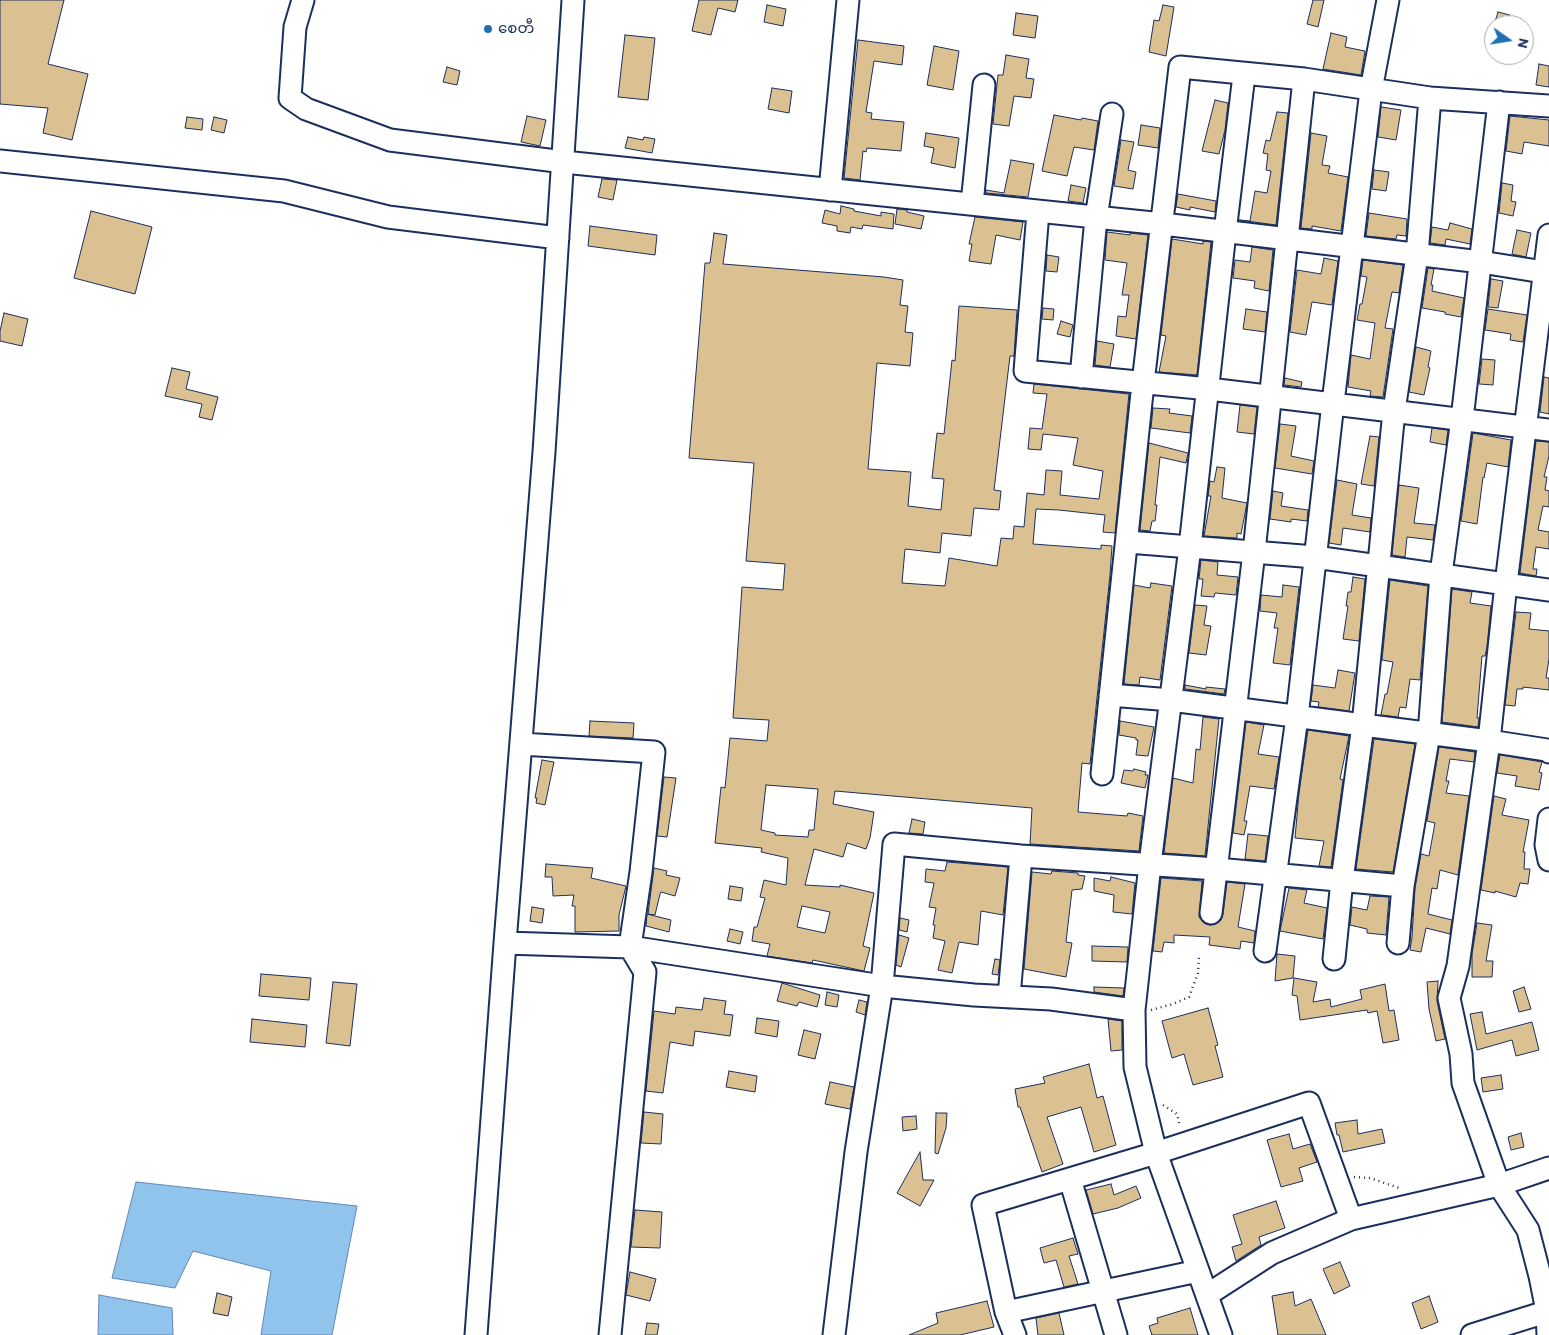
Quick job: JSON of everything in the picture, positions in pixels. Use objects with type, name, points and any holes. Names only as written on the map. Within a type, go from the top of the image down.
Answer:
[{"type":"street","points":[[303,0],[295,27],[290,98],[306,109],[390,140],[564,162],[1163,224],[1481,262],[1547,272]]},
{"type":"street","points":[[476,1335],[544,452],[573,0]]},
{"type":"street","points":[[830,190],[848,0]]},
{"type":"street","points":[[1265,952],[1298,717],[1315,557],[1371,90],[1388,0]]},
{"type":"street","points":[[1102,774],[1128,542],[1143,383],[1180,67],[1304,80],[1430,98],[1549,106]]},
{"type":"street","points":[[1221,1335],[1156,1153],[1135,1067],[1134,1014],[1150,864],[1209,389],[1244,75]]},
{"type":"street","points":[[1211,913],[1254,552],[1304,80]]},
{"type":"street","points":[[972,204],[984,84]]},
{"type":"street","points":[[1334,959],[1342,880],[1364,724],[1394,411],[1417,255],[1430,98]]},
{"type":"street","points":[[1398,943],[1403,886],[1429,734],[1441,574],[1462,419],[1499,102]]},
{"type":"street","points":[[1081,377],[1096,218],[1112,114]]},
{"type":"street","points":[[0,161],[284,191],[388,217],[558,238]]},
{"type":"street","points":[[1038,212],[1025,371],[1209,389],[1549,430]]},
{"type":"street","points":[[1548,1335],[1548,1311],[1528,1230],[1499,1185],[1463,1083],[1461,1054],[1449,998],[1458,966],[1489,741],[1525,426],[1547,272],[1549,236]]},
{"type":"street","points":[[1128,542],[1315,557],[1549,590]]},
{"type":"street","points":[[1110,694],[1171,700],[1489,741],[1548,745]]},
{"type":"street","points":[[521,744],[654,752],[641,872],[630,947],[645,972],[610,1335]]},
{"type":"street","points":[[1549,819],[1546,845],[1549,860]]},
{"type":"street","points":[[834,1335],[856,1152],[882,986],[894,844],[1021,856],[1217,868],[1403,886]]},
{"type":"street","points":[[1010,997],[1021,856]]},
{"type":"street","points":[[505,943],[630,947],[882,986],[1010,997],[1051,998],[1134,1014]]},
{"type":"street","points":[[1015,1335],[1006,1312],[983,1205],[1156,1153],[1309,1103],[1351,1220]]},
{"type":"street","points":[[1206,1295],[1272,1253],[1351,1220],[1499,1185],[1549,1168]]},
{"type":"street","points":[[1070,1179],[1116,1335]]},
{"type":"street","points":[[1006,1312],[1198,1272]]},
{"type":"street","points":[[1472,1335],[1548,1311]]},
{"type":"path","points":[[1134,1014],[1173,1004],[1188,997],[1198,973],[1199,956]]},
{"type":"path","points":[[1143,1099],[1161,1104],[1177,1114],[1184,1144]]},
{"type":"path","points":[[1337,1181],[1344,1177],[1370,1178],[1405,1190]]},
{"type":"water","points":[[136,1182],[357,1206],[332,1335],[261,1335],[271,1271],[193,1251],[175,1288],[112,1278]]},
{"type":"water","points":[[99,1295],[172,1308],[173,1335],[98,1335]]},
{"type":"building","points":[[0,0],[64,0],[48,64],[88,74],[72,140],[43,133],[48,108],[0,104]]},
{"type":"building","points":[[699,0],[738,0],[735,12],[718,8],[711,35],[692,31]]},
{"type":"building","points":[[1313,0],[1324,0],[1318,27],[1307,24]]},
{"type":"building","points":[[767,5],[786,9],[783,26],[764,22]]},
{"type":"building","points":[[1163,5],[1174,7],[1166,56],[1149,52],[1154,20],[1159,21]]},
{"type":"building","points":[[1498,12],[1510,15],[1497,15]]},
{"type":"building","points":[[1016,13],[1038,16],[1035,38],[1013,35]]},
{"type":"building","points":[[1331,33],[1347,37],[1345,47],[1365,51],[1361,75],[1323,69]]},
{"type":"building","points":[[625,35],[655,38],[648,100],[618,97]]},
{"type":"building","points":[[858,40],[904,46],[902,65],[874,61],[866,112],[872,113],[871,119],[904,122],[901,151],[867,148],[866,152],[863,151],[860,180],[844,178]]},
{"type":"building","points":[[934,46],[959,51],[953,90],[927,85]]},
{"type":"building","points":[[1006,55],[1029,59],[1026,78],[1034,79],[1031,98],[1014,96],[1009,126],[993,124],[998,75],[1003,75]]},
{"type":"building","points":[[1539,64],[1549,66],[1549,87],[1536,85]]},
{"type":"building","points":[[447,67],[460,71],[457,85],[443,82]]},
{"type":"building","points":[[772,88],[792,91],[789,113],[768,109]]},
{"type":"building","points":[[1215,100],[1228,103],[1225,130],[1219,154],[1202,151]]},
{"type":"building","points":[[1381,107],[1401,110],[1396,140],[1378,137]]},
{"type":"building","points":[[1277,112],[1288,113],[1276,225],[1239,220],[1250,221],[1255,191],[1267,193],[1271,171],[1266,170],[1268,154],[1263,153],[1266,140],[1270,141]]},
{"type":"building","points":[[1054,115],[1098,121],[1094,150],[1074,147],[1067,176],[1042,171]]},
{"type":"building","points":[[527,116],[546,120],[540,146],[521,142]]},
{"type":"building","points":[[1510,116],[1549,120],[1549,146],[1524,142],[1522,154],[1506,151]]},
{"type":"building","points":[[187,117],[203,119],[202,130],[185,128]]},
{"type":"building","points":[[214,117],[227,120],[224,133],[211,130]]},
{"type":"building","points":[[1141,125],[1160,128],[1158,148],[1138,145]]},
{"type":"building","points":[[926,133],[959,138],[955,168],[931,163],[934,148],[924,146]]},
{"type":"building","points":[[1311,133],[1327,136],[1322,165],[1330,166],[1328,173],[1348,177],[1341,231],[1312,226],[1312,229],[1301,228]]},
{"type":"building","points":[[628,137],[643,140],[644,137],[655,139],[652,153],[625,148]]},
{"type":"building","points":[[1121,140],[1134,142],[1128,170],[1136,172],[1133,189],[1114,186]]},
{"type":"building","points":[[1011,160],[1034,164],[1028,197],[986,193],[986,190],[1004,193]]},
{"type":"building","points":[[1374,170],[1389,172],[1386,191],[1372,189]]},
{"type":"building","points":[[602,179],[617,180],[613,200],[598,197]]},
{"type":"building","points":[[1502,183],[1513,185],[1511,201],[1516,202],[1513,216],[1499,213]]},
{"type":"building","points":[[1071,185],[1086,188],[1083,203],[1068,201]]},
{"type":"building","points":[[1178,194],[1216,201],[1215,212],[1190,207],[1190,210],[1176,207]]},
{"type":"building","points":[[841,206],[854,209],[854,211],[881,216],[881,212],[894,214],[893,229],[863,225],[862,229],[851,227],[850,233],[837,231],[837,226],[822,223],[825,210],[840,214]]},
{"type":"building","points":[[897,209],[907,210],[907,212],[924,216],[921,229],[895,224]]},
{"type":"building","points":[[91,211],[152,227],[135,294],[74,278]]},
{"type":"building","points":[[1369,213],[1407,219],[1406,236],[1397,235],[1396,239],[1366,236]]},
{"type":"building","points":[[975,217],[1023,222],[1020,240],[996,235],[991,264],[969,261],[972,244],[969,244]]},
{"type":"building","points":[[1450,223],[1472,229],[1470,244],[1446,239],[1445,245],[1430,243],[1432,227],[1448,230]]},
{"type":"building","points":[[590,226],[657,235],[655,255],[588,246]]},
{"type":"building","points":[[1517,230],[1531,233],[1526,257],[1512,254]]},
{"type":"building","points":[[1107,232],[1148,235],[1136,339],[1116,336],[1118,316],[1126,317],[1129,295],[1122,295],[1127,263],[1105,260]]},
{"type":"building","points":[[714,233],[727,235],[723,264],[903,280],[900,305],[908,306],[905,332],[913,333],[910,366],[877,363],[868,469],[911,472],[908,506],[941,510],[944,479],[932,478],[937,433],[944,434],[952,360],[955,361],[959,306],[1017,310],[1014,356],[1010,356],[994,490],[1001,491],[999,510],[974,508],[971,536],[942,533],[940,553],[905,549],[902,583],[945,586],[949,558],[997,566],[1001,538],[1013,539],[1014,526],[1024,527],[1027,493],[1044,495],[1046,470],[1062,471],[1060,495],[1099,499],[1103,471],[1073,465],[1078,438],[1043,434],[1041,450],[1028,449],[1030,428],[1042,429],[1047,394],[1033,393],[1034,384],[1129,394],[1115,533],[1103,532],[1105,515],[1036,509],[1033,544],[1101,549],[1101,545],[1112,546],[1090,764],[1082,763],[1078,812],[1127,816],[1128,813],[1143,816],[1139,851],[1030,844],[1032,808],[835,791],[833,804],[874,812],[870,838],[866,849],[847,843],[843,857],[814,849],[805,885],[840,887],[840,885],[874,893],[863,946],[870,948],[864,971],[813,960],[812,963],[767,956],[770,944],[752,941],[754,927],[757,927],[765,898],[760,897],[764,880],[786,885],[788,858],[761,852],[762,848],[715,843],[721,787],[725,788],[730,738],[767,741],[769,720],[733,718],[742,587],[783,590],[785,564],[746,561],[754,463],[689,458],[705,263],[710,263]],"holes":[[[766,785],[818,789],[814,830],[809,830],[808,837],[775,835],[775,833],[761,830]],[[802,906],[830,912],[825,933],[797,927]]]},
{"type":"building","points":[[1172,239],[1203,244],[1203,241],[1211,242],[1197,375],[1159,372],[1166,336],[1161,335]]},
{"type":"building","points":[[1252,247],[1273,250],[1269,291],[1254,288],[1255,281],[1233,278],[1235,260],[1250,262]]},
{"type":"building","points":[[1047,255],[1059,257],[1057,272],[1046,271]]},
{"type":"building","points":[[1324,258],[1338,261],[1332,305],[1312,302],[1306,335],[1290,332],[1297,270],[1321,274]]},
{"type":"building","points":[[1363,260],[1403,265],[1399,293],[1392,292],[1385,328],[1393,329],[1383,397],[1370,396],[1371,391],[1348,387],[1351,355],[1370,359],[1375,323],[1357,320],[1367,277],[1361,276]]},
{"type":"building","points":[[1428,268],[1434,269],[1431,285],[1433,285],[1432,291],[1464,298],[1461,317],[1422,308]]},
{"type":"building","points":[[1491,279],[1503,281],[1498,308],[1488,307]]},
{"type":"building","points":[[1043,308],[1054,309],[1053,320],[1042,319]]},
{"type":"building","points":[[1246,309],[1267,312],[1265,332],[1243,329]]},
{"type":"building","points":[[1488,309],[1527,315],[1523,342],[1510,340],[1511,334],[1485,330]]},
{"type":"building","points":[[4,313],[28,319],[22,346],[0,341]]},
{"type":"building","points":[[1061,321],[1073,325],[1070,337],[1057,334]]},
{"type":"building","points":[[1097,341],[1114,344],[1110,367],[1095,365]]},
{"type":"building","points":[[1416,347],[1431,351],[1428,367],[1430,368],[1424,395],[1409,392]]},
{"type":"building","points":[[1482,359],[1495,360],[1493,385],[1479,384]]},
{"type":"building","points":[[172,368],[190,372],[186,389],[218,397],[212,420],[199,417],[202,404],[165,396]]},
{"type":"building","points":[[1544,377],[1549,378],[1549,414],[1540,412]]},
{"type":"building","points":[[1285,378],[1302,382],[1301,387],[1284,385]]},
{"type":"building","points":[[1240,405],[1257,407],[1254,434],[1237,432]]},
{"type":"building","points":[[1153,408],[1170,409],[1169,413],[1192,416],[1190,433],[1151,428]]},
{"type":"building","points":[[1280,424],[1296,426],[1291,456],[1314,461],[1312,474],[1275,468]]},
{"type":"building","points":[[1432,428],[1448,430],[1446,445],[1430,442]]},
{"type":"building","points":[[1473,433],[1511,440],[1508,467],[1487,463],[1483,477],[1477,524],[1461,521]]},
{"type":"building","points":[[1370,436],[1379,437],[1374,486],[1361,484]]},
{"type":"building","points":[[1536,441],[1549,442],[1549,456],[1544,477],[1547,477],[1545,490],[1549,491],[1549,507],[1543,506],[1538,530],[1549,532],[1549,549],[1536,547],[1533,569],[1537,569],[1536,576],[1520,573]]},
{"type":"building","points":[[1149,443],[1188,453],[1186,463],[1160,457],[1155,521],[1152,521],[1150,531],[1140,530]]},
{"type":"building","points":[[1217,467],[1225,468],[1222,498],[1247,503],[1241,534],[1237,533],[1237,538],[1204,536],[1211,496],[1208,496],[1210,481],[1214,482]]},
{"type":"building","points":[[1337,480],[1357,484],[1352,515],[1371,518],[1370,532],[1343,528],[1341,545],[1329,543]]},
{"type":"building","points":[[1399,485],[1419,488],[1414,523],[1435,525],[1433,540],[1407,537],[1405,557],[1392,555]]},
{"type":"building","points":[[1273,491],[1283,493],[1281,506],[1308,510],[1307,521],[1291,519],[1291,522],[1270,519]]},
{"type":"building","points":[[1201,560],[1218,562],[1217,575],[1238,577],[1236,595],[1215,593],[1214,597],[1201,596],[1203,579],[1199,579]]},
{"type":"building","points":[[1353,577],[1365,579],[1359,641],[1343,639],[1348,592],[1351,592]]},
{"type":"building","points":[[1390,580],[1428,586],[1420,680],[1410,679],[1406,708],[1400,707],[1398,717],[1381,715],[1393,662],[1382,660]]},
{"type":"building","points":[[1151,583],[1172,586],[1160,680],[1140,677],[1139,685],[1124,684],[1134,585],[1150,588]]},
{"type":"building","points":[[1283,585],[1299,587],[1290,665],[1273,663],[1278,628],[1274,628],[1277,613],[1260,611],[1261,595],[1282,597]]},
{"type":"building","points":[[1452,589],[1472,592],[1470,603],[1491,606],[1487,647],[1485,656],[1482,656],[1477,718],[1479,718],[1478,727],[1442,722]]},
{"type":"building","points":[[1195,605],[1207,606],[1204,625],[1211,626],[1206,655],[1189,653]]},
{"type":"building","points":[[1516,612],[1531,613],[1529,629],[1549,631],[1549,659],[1546,678],[1549,678],[1549,690],[1523,687],[1523,689],[1517,689],[1515,706],[1505,705]]},
{"type":"building","points":[[1338,670],[1355,673],[1349,711],[1318,707],[1319,702],[1311,701],[1313,685],[1335,688]]},
{"type":"building","points":[[1185,685],[1206,689],[1206,687],[1225,689],[1224,694],[1185,689]]},
{"type":"building","points":[[1203,717],[1219,719],[1205,856],[1164,853],[1173,778],[1193,783],[1196,749],[1200,750]]},
{"type":"building","points":[[590,721],[634,723],[633,738],[589,736]]},
{"type":"building","points":[[1120,721],[1154,727],[1148,756],[1136,755],[1138,740],[1136,738],[1119,735]]},
{"type":"building","points":[[1246,722],[1264,725],[1258,754],[1279,757],[1274,789],[1250,786],[1244,821],[1247,821],[1244,835],[1233,833]]},
{"type":"building","points":[[1308,730],[1349,736],[1340,779],[1343,780],[1331,867],[1319,866],[1324,841],[1295,838]]},
{"type":"building","points":[[1374,739],[1415,744],[1393,872],[1356,869]]},
{"type":"building","points":[[1439,747],[1475,752],[1474,762],[1450,759],[1446,781],[1449,781],[1446,793],[1469,796],[1458,875],[1440,870],[1437,889],[1432,888],[1428,914],[1452,920],[1450,934],[1426,928],[1421,952],[1410,950],[1415,888],[1421,854],[1429,856],[1435,823],[1427,821]]},
{"type":"building","points":[[1500,755],[1542,762],[1539,772],[1542,773],[1539,790],[1515,786],[1517,776],[1497,773]]},
{"type":"building","points":[[542,760],[554,762],[545,805],[536,803],[537,798],[535,798]]},
{"type":"building","points":[[1134,769],[1146,772],[1145,775],[1148,775],[1145,788],[1121,783],[1124,770],[1133,771]]},
{"type":"building","points":[[664,777],[676,778],[667,837],[657,836]]},
{"type":"building","points":[[1494,796],[1506,799],[1502,815],[1529,820],[1523,852],[1525,852],[1524,869],[1530,869],[1528,884],[1520,883],[1516,897],[1495,891],[1495,893],[1481,890]]},
{"type":"building","points":[[912,819],[925,822],[923,834],[909,833]]},
{"type":"building","points":[[1248,834],[1268,836],[1265,861],[1245,859]]},
{"type":"building","points":[[947,862],[1008,867],[1003,915],[981,911],[978,945],[959,942],[952,973],[938,970],[945,941],[933,938],[936,908],[929,907],[934,883],[925,882],[926,869],[945,871]]},
{"type":"building","points":[[546,864],[593,868],[591,878],[626,886],[619,915],[619,931],[575,932],[575,906],[572,906],[574,895],[553,896],[552,877],[545,877]]},
{"type":"building","points":[[654,868],[667,871],[666,875],[680,878],[675,896],[661,892],[655,915],[648,914]]},
{"type":"building","points":[[1052,871],[1078,873],[1078,875],[1085,876],[1082,889],[1072,890],[1066,942],[1072,943],[1066,977],[1024,969],[1032,872],[1051,874]]},
{"type":"building","points":[[1111,877],[1135,883],[1132,914],[1113,912],[1114,895],[1094,891],[1094,878],[1110,881]]},
{"type":"building","points":[[1161,878],[1202,881],[1199,917],[1204,923],[1210,925],[1216,924],[1221,920],[1227,882],[1245,884],[1238,927],[1255,931],[1254,943],[1241,941],[1240,949],[1209,945],[1210,937],[1174,935],[1174,943],[1164,942],[1162,952],[1153,951]]},
{"type":"building","points":[[730,886],[743,888],[741,901],[728,899]]},
{"type":"building","points":[[1289,888],[1307,890],[1304,903],[1327,908],[1323,939],[1280,931]]},
{"type":"building","points":[[1370,896],[1389,897],[1386,935],[1367,933],[1367,929],[1350,925],[1352,907],[1367,910]]},
{"type":"building","points":[[532,907],[544,909],[542,923],[530,921]]},
{"type":"building","points":[[647,914],[671,920],[669,932],[646,926]]},
{"type":"building","points":[[900,918],[909,920],[907,932],[899,930]]},
{"type":"building","points":[[1477,923],[1492,925],[1486,961],[1493,961],[1492,977],[1472,977],[1472,954]]},
{"type":"building","points":[[730,929],[743,932],[740,944],[727,941]]},
{"type":"building","points":[[899,935],[909,938],[901,967],[896,965]]},
{"type":"building","points":[[1092,946],[1128,947],[1127,962],[1092,961]]},
{"type":"building","points":[[1277,954],[1295,956],[1293,978],[1275,981]]},
{"type":"building","points":[[995,959],[1000,960],[998,975],[992,974]]},
{"type":"building","points":[[261,974],[311,978],[309,1000],[259,996]]},
{"type":"building","points":[[1294,978],[1317,982],[1313,1002],[1330,999],[1331,1007],[1362,999],[1360,990],[1385,984],[1389,1011],[1394,1010],[1399,1040],[1383,1043],[1377,1011],[1368,1013],[1367,1010],[1300,1020],[1297,996],[1292,995]]},
{"type":"building","points":[[1438,981],[1437,1001],[1445,1039],[1436,1041],[1429,1009],[1427,982]]},
{"type":"building","points":[[333,982],[357,984],[350,1046],[326,1043]]},
{"type":"building","points":[[782,983],[820,995],[817,1007],[799,1002],[797,1006],[777,1001]]},
{"type":"building","points":[[1094,987],[1124,988],[1123,996],[1094,992]]},
{"type":"building","points":[[1524,987],[1531,1009],[1519,1012],[1513,991]]},
{"type":"building","points":[[827,992],[839,995],[837,1007],[825,1005]]},
{"type":"building","points":[[704,998],[726,1001],[724,1014],[733,1015],[730,1036],[695,1031],[693,1046],[670,1042],[663,1093],[646,1091],[654,1011],[675,1014],[676,1007],[702,1010]]},
{"type":"building","points":[[859,1000],[867,1002],[865,1015],[856,1012]]},
{"type":"building","points":[[1208,1008],[1218,1045],[1215,1046],[1223,1077],[1193,1085],[1184,1054],[1172,1058],[1162,1021]]},
{"type":"building","points":[[1482,1012],[1486,1034],[1532,1022],[1539,1050],[1516,1056],[1512,1040],[1477,1050],[1470,1014]]},
{"type":"building","points":[[757,1018],[779,1021],[777,1037],[755,1033]]},
{"type":"building","points":[[252,1019],[307,1025],[305,1047],[250,1042]]},
{"type":"building","points":[[1108,1019],[1122,1021],[1122,1050],[1111,1051]]},
{"type":"building","points":[[804,1030],[821,1034],[815,1059],[798,1055]]},
{"type":"building","points":[[1089,1064],[1097,1098],[1103,1096],[1116,1145],[1094,1152],[1081,1107],[1047,1117],[1063,1164],[1042,1172],[1020,1107],[1018,1107],[1015,1089],[1045,1083],[1043,1077]]},
{"type":"building","points":[[729,1071],[757,1076],[755,1092],[726,1087]]},
{"type":"building","points":[[1501,1075],[1503,1089],[1483,1092],[1481,1078]]},
{"type":"building","points":[[830,1082],[854,1087],[850,1109],[825,1104]]},
{"type":"building","points":[[644,1112],[663,1114],[661,1144],[641,1143]]},
{"type":"building","points":[[936,1113],[947,1113],[946,1128],[938,1154],[935,1153]]},
{"type":"building","points":[[916,1116],[917,1129],[903,1131],[902,1117]]},
{"type":"building","points":[[1357,1120],[1358,1134],[1382,1129],[1385,1143],[1343,1152],[1335,1123]]},
{"type":"building","points":[[1521,1133],[1524,1147],[1511,1150],[1508,1137]]},
{"type":"building","points":[[1289,1134],[1293,1149],[1310,1144],[1317,1162],[1299,1168],[1303,1181],[1281,1187],[1267,1140]]},
{"type":"building","points":[[920,1152],[923,1180],[934,1180],[920,1206],[897,1193]]},
{"type":"building","points":[[1111,1184],[1114,1195],[1136,1186],[1141,1198],[1118,1208],[1093,1214],[1086,1190]]},
{"type":"building","points":[[1276,1201],[1285,1228],[1259,1237],[1261,1245],[1236,1261],[1232,1247],[1242,1244],[1233,1215]]},
{"type":"building","points":[[635,1210],[662,1212],[660,1248],[631,1247]]},
{"type":"building","points":[[1073,1238],[1078,1254],[1069,1256],[1078,1284],[1064,1287],[1056,1260],[1044,1263],[1040,1248]]},
{"type":"building","points":[[1340,1262],[1350,1286],[1334,1294],[1323,1269]]},
{"type":"building","points":[[630,1272],[656,1279],[650,1301],[626,1295]]},
{"type":"building","points":[[1293,1292],[1295,1306],[1311,1299],[1326,1335],[1278,1335],[1272,1296]]},
{"type":"building","points":[[217,1293],[232,1297],[228,1316],[213,1313]]},
{"type":"building","points":[[1429,1296],[1438,1322],[1421,1329],[1412,1303]]},
{"type":"building","points":[[987,1301],[994,1327],[960,1335],[909,1335],[938,1323],[936,1313]]},
{"type":"building","points":[[1190,1308],[1198,1335],[1152,1335],[1149,1326],[1158,1323],[1157,1318]]},
{"type":"building","points":[[1059,1313],[1064,1335],[1038,1335],[1036,1318]]},
{"type":"building","points":[[647,1323],[659,1324],[657,1335],[645,1335]]},
{"type":"place","name":"စေတီ","points":[[488,29]]}]
